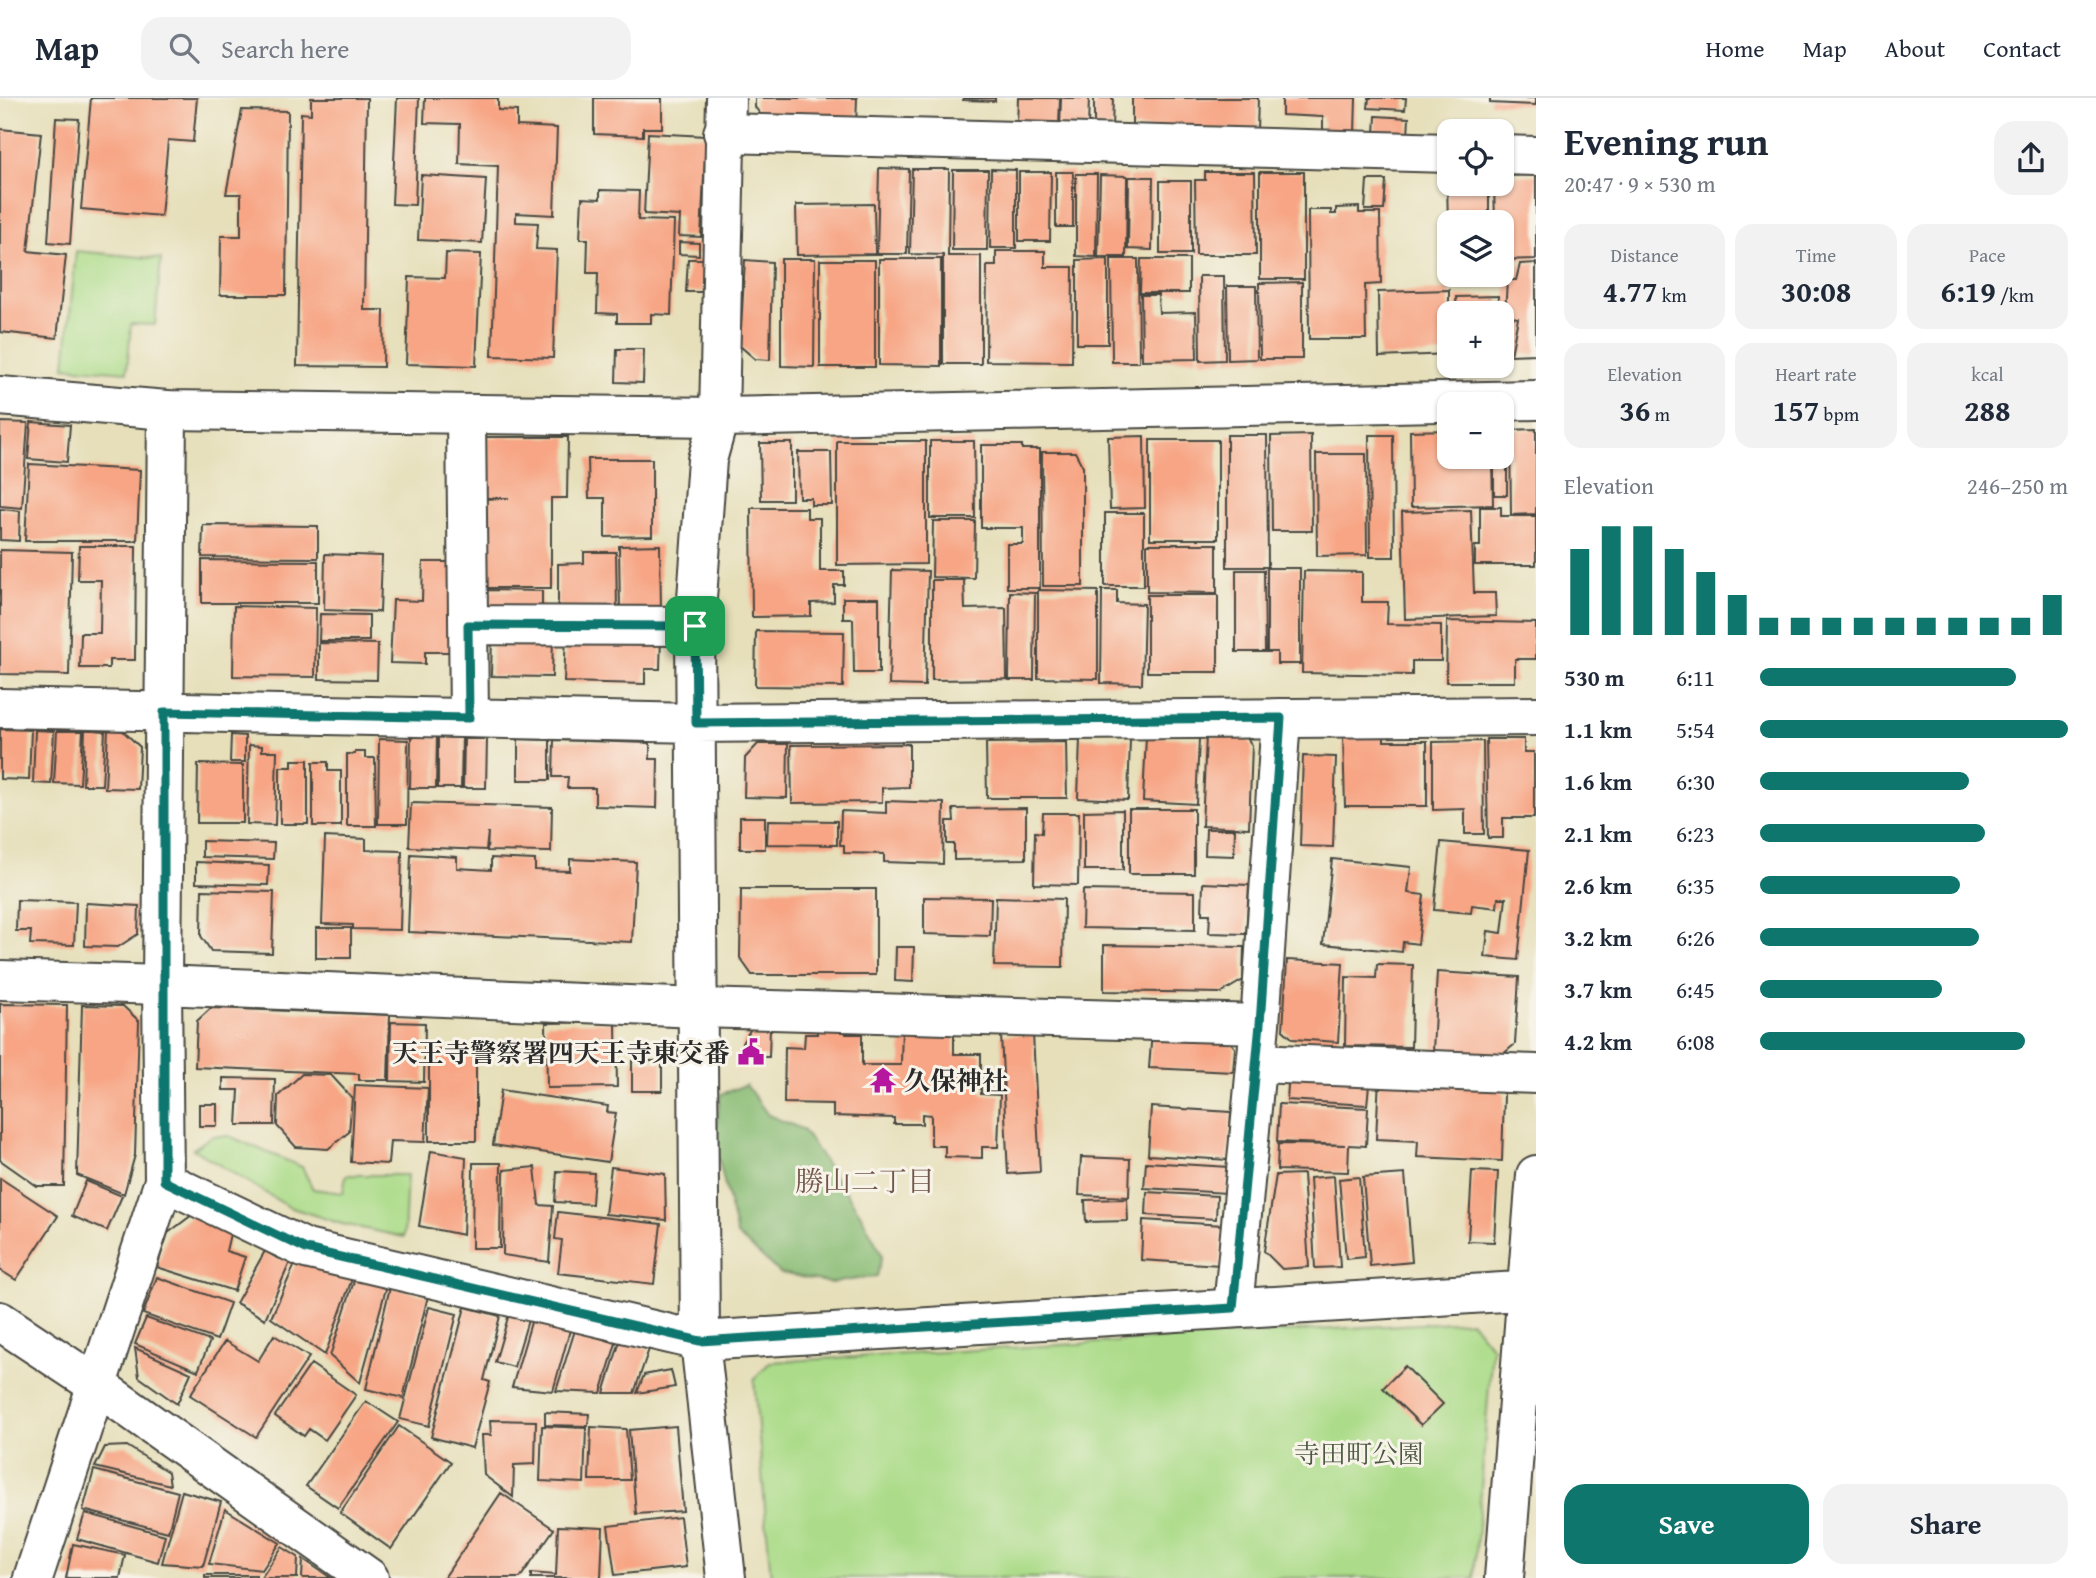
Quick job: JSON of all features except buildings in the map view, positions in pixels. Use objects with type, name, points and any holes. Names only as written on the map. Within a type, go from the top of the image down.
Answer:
[{"type":"street","points":[[726,1578],[700,1341],[695,626],[707,460],[719,417],[724,115],[1437,152]]},
{"type":"street","points":[[1514,155],[1536,156]]},
{"type":"street","points":[[0,396],[167,411],[719,417],[1536,400]]},
{"type":"street","points":[[33,1578],[164,1181],[167,411]]},
{"type":"street","points":[[466,415],[469,718]]},
{"type":"street","points":[[468,625],[695,626]]},
{"type":"street","points":[[0,708],[696,723],[1536,716]]},
{"type":"street","points":[[1233,1308],[1260,1024],[1281,718]]},
{"type":"street","points":[[0,981],[163,985],[698,1008],[1260,1024]]},
{"type":"street","points":[[1256,1063],[1536,1074]]},
{"type":"street","points":[[1504,1578],[1531,1289],[1536,1175]]},
{"type":"street","points":[[164,1181],[306,1249],[700,1341],[1531,1289]]},
{"type":"street","points":[[0,1321],[95,1384],[369,1578]]},
{"type":"green space","points":[[76,251],[161,259],[155,325],[131,324],[127,372],[65,367]]},
{"type":"green space","points":[[746,1085],[768,1115],[802,1129],[860,1213],[882,1255],[877,1276],[831,1283],[780,1273],[737,1235],[714,1140],[721,1094]]},
{"type":"green space","points":[[212,1136],[229,1136],[302,1167],[313,1189],[343,1193],[346,1175],[407,1175],[404,1237],[342,1224],[289,1207],[193,1149]]},
{"type":"green space","name":"寺田町公園","points":[[1471,1321],[1492,1347],[1474,1578],[771,1578],[754,1380],[770,1362]]},
{"type":"place","name":"天王寺警察署四天王寺東交番","points":[[751,1052]]},
{"type":"place","name":"久保神社","points":[[883,1080]]},
{"type":"district","name":"勝山二丁目","points":[[865,1180]]},
{"type":"route","points":[[468,625],[695,626],[696,723],[1281,718],[1260,1024],[1233,1308],[700,1341],[306,1249],[164,1181],[164,712],[469,718],[468,625]]}]
